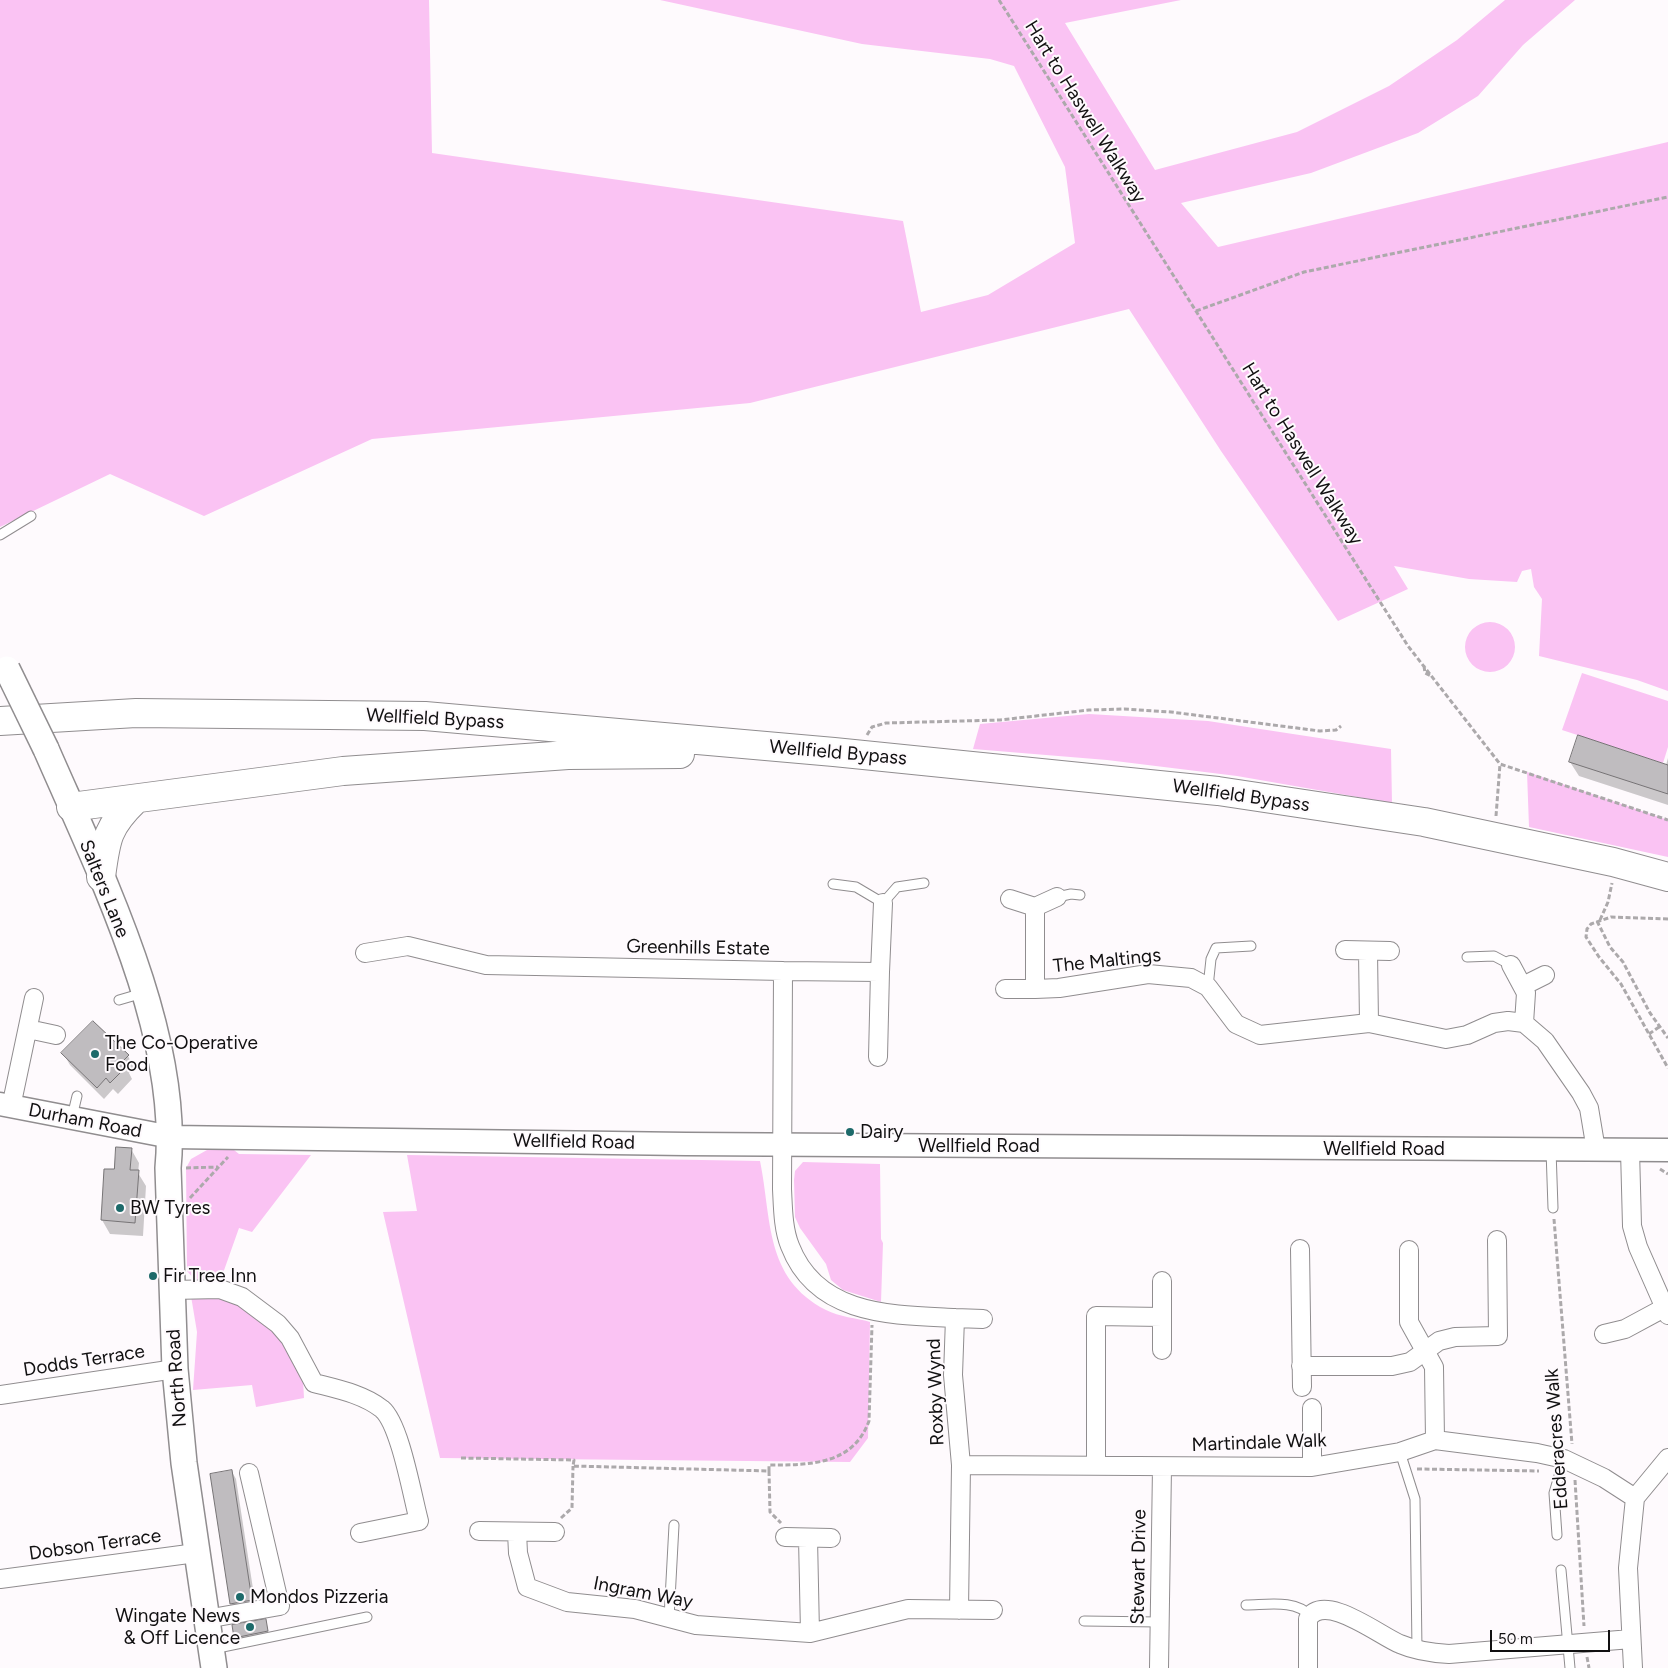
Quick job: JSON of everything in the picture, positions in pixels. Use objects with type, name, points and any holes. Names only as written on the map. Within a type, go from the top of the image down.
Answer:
[{"type":"main road","name":"Salters Lane","points":[[4,662],[46,749],[101,877],[144,993],[157,1038],[166,1084],[171,1137]]},
{"type":"main road","name":"Wellfield Bypass","points":[[0,721],[136,713],[425,716],[834,752],[1218,791],[1424,822],[1613,862],[1668,877]]},
{"type":"main road","points":[[71,807],[343,771],[558,756],[834,752]]},
{"type":"main road","points":[[101,877],[106,838],[118,816],[135,800]]},
{"type":"main road","name":"North Road","points":[[171,1137],[168,1168],[175,1369],[196,1553],[212,1659]]},
{"type":"street","points":[[1010,898],[1034,907],[1057,897]]},
{"type":"street","points":[[878,1057],[883,902]]},
{"type":"street","name":"The Maltings","points":[[1034,907],[1035,989]]},
{"type":"street","name":"Greenhills Estate","points":[[365,953],[408,946],[486,965],[783,970],[783,1145]]},
{"type":"street","points":[[1346,950],[1390,951]]},
{"type":"street","points":[[1368,951],[1369,1023]]},
{"type":"street","points":[[1512,965],[1523,986],[1526,1005],[1524,1023]]},
{"type":"street","points":[[783,970],[880,972]]},
{"type":"street","name":"The Maltings","points":[[1005,989],[1059,988],[1148,974],[1191,978],[1208,987]]},
{"type":"street","points":[[1523,986],[1546,975]]},
{"type":"street","points":[[1208,987],[1236,1024],[1260,1035],[1369,1023],[1446,1039],[1467,1035],[1494,1024],[1508,1021],[1524,1023],[1545,1041],[1589,1108],[1596,1150]]},
{"type":"street","points":[[6,1106],[28,1029],[34,998]]},
{"type":"street","points":[[28,1029],[56,1035]]},
{"type":"street","name":"Durham Road","points":[[6,1106],[72,1120],[171,1137]]},
{"type":"street","name":"Wellfield Road","points":[[171,1137],[783,1145],[1668,1150]]},
{"type":"street","name":"Roxby Wynd","points":[[783,1145],[784,1217],[790,1246],[808,1278],[840,1300],[861,1309],[898,1315],[955,1318],[953,1375],[961,1465],[959,1610]]},
{"type":"street","points":[[1604,1334],[1625,1329],[1666,1312],[1638,1247],[1632,1226],[1630,1150]]},
{"type":"street","points":[[1301,1366],[1392,1366],[1410,1362],[1439,1341],[1455,1336],[1498,1336],[1497,1240]]},
{"type":"street","points":[[1300,1250],[1302,1387]]},
{"type":"street","points":[[1409,1250],[1409,1322],[1434,1367],[1435,1440]]},
{"type":"street","points":[[1162,1281],[1162,1350]]},
{"type":"street","points":[[172,1290],[220,1289],[242,1298],[278,1324],[290,1338],[314,1383],[368,1400],[383,1410],[394,1424],[419,1521],[360,1533]]},
{"type":"street","points":[[1096,1466],[1096,1316],[1162,1317]]},
{"type":"street","points":[[955,1318],[983,1319]]},
{"type":"street","name":"Dodds Terrace","points":[[0,1396],[175,1369]]},
{"type":"street","points":[[1312,1408],[1312,1466]]},
{"type":"street","name":"Martindale Walk","points":[[961,1465],[1312,1466],[1400,1452],[1435,1440],[1537,1453],[1604,1478],[1635,1498]]},
{"type":"street","points":[[1633,1668],[1628,1568],[1635,1498],[1668,1458]]},
{"type":"street","name":"Stewart Drive","points":[[1159,1668],[1162,1467]]},
{"type":"street","points":[[206,1618],[280,1606],[249,1472]]},
{"type":"street","points":[[480,1531],[555,1532]]},
{"type":"street","name":"Ingram Way","points":[[517,1532],[518,1553],[527,1587],[566,1602],[635,1609],[696,1625],[810,1633],[908,1609],[993,1610]]},
{"type":"street","points":[[785,1537],[832,1538]]},
{"type":"street","points":[[808,1538],[810,1633]]},
{"type":"street","name":"Dobson Terrace","points":[[0,1580],[196,1553]]},
{"type":"street","points":[[1308,1668],[1310,1616],[1319,1610],[1325,1609],[1357,1620],[1386,1638],[1416,1650],[1448,1654],[1631,1639]]},
{"type":"lane","points":[[0,535],[31,516]]},
{"type":"lane","points":[[833,884],[856,887],[883,902],[897,887],[924,883]]},
{"type":"lane","points":[[1057,897],[1071,894],[1080,895]]},
{"type":"lane","points":[[1208,987],[1211,959],[1216,948],[1251,946]]},
{"type":"lane","points":[[1467,957],[1494,956],[1512,965]]},
{"type":"lane","points":[[119,1000],[144,993]]},
{"type":"lane","points":[[72,1120],[77,1096]]},
{"type":"lane","points":[[1551,1150],[1553,1208]]},
{"type":"lane","points":[[1400,1452],[1415,1499],[1416,1650]]},
{"type":"lane","points":[[1557,1535],[1554,1493],[1566,1465]]},
{"type":"lane","points":[[670,1618],[674,1525]]},
{"type":"lane","points":[[1561,1570],[1577,1643],[1570,1668]]},
{"type":"lane","points":[[1246,1605],[1292,1605],[1303,1609],[1310,1616]]},
{"type":"lane","points":[[212,1659],[367,1618]]},
{"type":"lane","points":[[1084,1621],[1159,1622]]},
{"type":"path","name":"Hart to Haswell Walkway","points":[[999,0],[1403,638],[1500,764]]},
{"type":"path","points":[[1196,312],[1304,272],[1668,197]]},
{"type":"path","points":[[860,755],[866,737],[872,728],[886,722],[1000,720],[1089,710],[1124,709],[1171,712],[1320,731],[1336,730],[1341,726]]},
{"type":"path","points":[[1495,837],[1500,764],[1668,820]]},
{"type":"path","points":[[1613,862],[1612,886],[1599,921],[1610,947],[1633,978],[1659,1027],[1668,1038]]},
{"type":"path","points":[[1668,919],[1611,917],[1590,924],[1586,937],[1599,958],[1620,984],[1668,1068]]},
{"type":"path","points":[[1649,1034],[1659,1027]]},
{"type":"path","points":[[169,1199],[190,1198],[234,1150],[234,1138]]},
{"type":"path","points":[[168,1168],[218,1167]]},
{"type":"path","name":"Edderacres Walk","points":[[1553,1208],[1577,1643],[1589,1668]]},
{"type":"path","points":[[785,1537],[783,1525],[770,1512],[769,1465],[818,1464],[852,1449],[864,1436],[869,1421],[873,1311]]},
{"type":"path","points":[[461,1458],[574,1460],[572,1508],[556,1523],[555,1532]]},
{"type":"path","points":[[1405,1469],[1566,1465]]},
{"type":"path","points":[[573,1466],[769,1471]]},
{"type":"shaded area","points":[[0,0],[429,0],[432,153],[903,221],[921,312],[988,295],[1075,243],[1065,167],[1014,66],[990,59],[862,44],[660,0],[1181,0],[1065,23],[1155,170],[1297,132],[1389,86],[1457,40],[1505,0],[1575,0],[1523,45],[1478,96],[1418,133],[1311,173],[1181,203],[1218,247],[1668,142],[1668,691],[1637,680],[1539,656],[1542,599],[1534,587],[1531,569],[1522,571],[1517,582],[1469,579],[1394,566],[1408,589],[1338,621],[1221,451],[1129,309],[750,403],[372,439],[204,516],[110,474],[0,527]]},
{"type":"shaded area","points":[[1490,622],[1499,624],[1510,633],[1515,647],[1513,656],[1504,667],[1490,672],[1481,670],[1470,661],[1465,647],[1467,638],[1476,627]]},
{"type":"shaded area","points":[[1582,673],[1668,701],[1668,747],[1663,763],[1562,730]]},
{"type":"shaded area","points":[[1089,714],[1208,721],[1391,749],[1392,803],[1237,776],[1107,760],[973,749],[980,724]]},
{"type":"shaded area","points":[[1527,772],[1668,820],[1668,857],[1529,827]]},
{"type":"shaded area","points":[[207,1150],[234,1150],[239,1154],[311,1155],[252,1232],[239,1228],[222,1276],[218,1279],[194,1279],[187,1271],[186,1168],[191,1159]]},
{"type":"shaded area","points":[[407,1155],[760,1161],[774,1245],[781,1264],[791,1281],[806,1297],[826,1310],[842,1316],[870,1322],[868,1438],[850,1462],[440,1458],[383,1212],[417,1211]]},
{"type":"shaded area","points":[[803,1162],[880,1164],[881,1239],[883,1243],[881,1302],[843,1290],[831,1280],[826,1264],[800,1228],[795,1217],[794,1180],[795,1171]]},
{"type":"shaded area","points":[[218,1295],[239,1300],[275,1327],[303,1379],[304,1398],[256,1407],[252,1385],[193,1390],[197,1332],[191,1296]]},
{"type":"building","points":[[1578,735],[1668,765],[1668,794],[1569,762]]},
{"type":"building","name":"The Co-Operative Food","points":[[93,1021],[129,1055],[122,1062],[127,1066],[110,1083],[106,1078],[97,1088],[61,1053]]},
{"type":"building","points":[[116,1147],[132,1148],[130,1170],[139,1170],[135,1223],[101,1220],[104,1169],[114,1169]]},
{"type":"building","points":[[232,1470],[252,1600],[230,1604],[210,1474]]},
{"type":"building","name":"Wingate News & Off Licence","points":[[266,1619],[268,1631],[234,1638],[232,1625]]},
{"type":"place","name":"The Co-Operative Food","points":[[95,1054]]},
{"type":"place","name":"Dairy","points":[[850,1132]]},
{"type":"place","name":"BW Tyres","points":[[120,1208]]},
{"type":"place","name":"Fir Tree Inn","points":[[153,1276]]},
{"type":"place","name":"Mondos Pizzeria","points":[[240,1597]]},
{"type":"place","name":"Wingate News & Off Licence","points":[[250,1627]]}]
